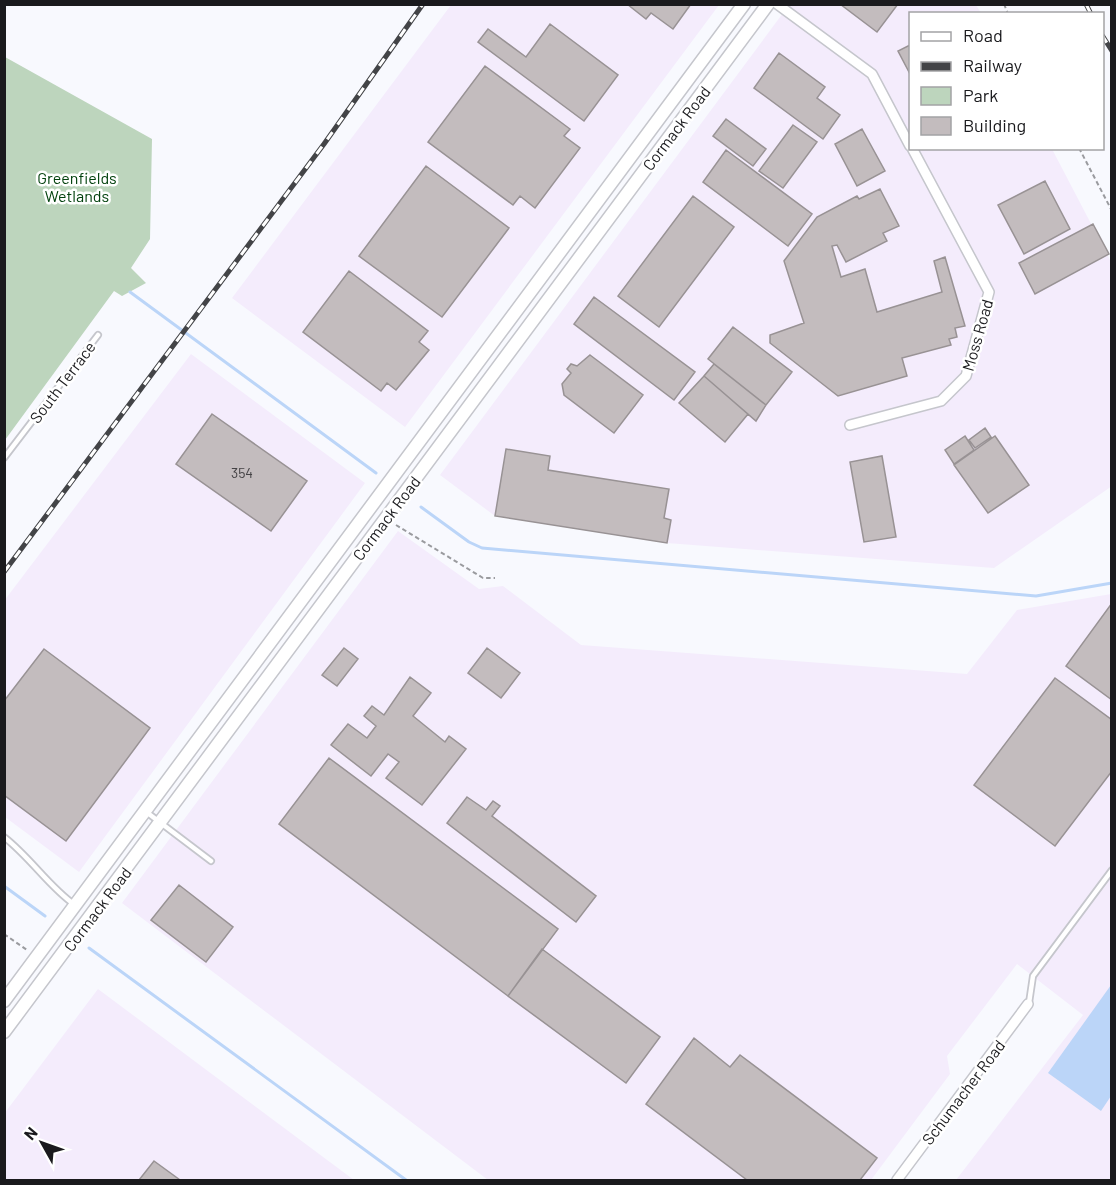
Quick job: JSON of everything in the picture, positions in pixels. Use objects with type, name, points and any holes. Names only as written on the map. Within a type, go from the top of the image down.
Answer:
[{"type":"street","name":"Cormack Road","points":[[4,1001],[744,4]]},
{"type":"street","name":"Cormack Road","points":[[4,1032],[768,4]]},
{"type":"street","name":"Moss Road","points":[[777,4],[872,74],[909,143]]},
{"type":"street","name":"Moss Road","points":[[850,425],[941,401],[966,376],[989,292],[913,150]]},
{"type":"street","name":"Schumacher Road","points":[[897,1180],[1028,1004]]},
{"type":"lane","name":"South Terrace","points":[[4,458],[98,335]]},
{"type":"lane","points":[[145,812],[211,861]]},
{"type":"lane","points":[[4,837],[26,854],[52,885],[75,906]]},
{"type":"lane","points":[[1028,1004],[1033,976],[1112,870]]},
{"type":"path","points":[[1080,150],[1112,211]]},
{"type":"path","points":[[387,517],[401,531],[428,542],[483,578],[495,578]]},
{"type":"path","points":[[4,934],[37,957]]},
{"type":"shaded area","points":[[451,5],[719,5],[405,427],[232,298]]},
{"type":"shaded area","points":[[789,5],[976,5],[980,12],[909,12],[909,150],[1053,150],[1111,262],[1112,486],[994,568],[667,543],[495,516],[440,475]]},
{"type":"shaded area","points":[[191,354],[365,483],[79,872],[5,817],[4,601]]},
{"type":"shaded area","points":[[398,531],[479,589],[503,586],[581,645],[967,674],[1017,610],[1111,594],[1111,1180],[956,1180],[1083,1015],[1017,964],[947,1056],[950,1074],[871,1180],[488,1180],[122,903]]},
{"type":"shaded area","points":[[98,989],[354,1180],[5,1180],[4,1114]]},
{"type":"green space","name":"Greenfields Wetlands","points":[[5,57],[152,139],[150,239],[131,268],[146,283],[122,296],[114,291],[5,440]]},
{"type":"water","points":[[1111,985],[1111,1096],[1101,1111],[1048,1073]]},
{"type":"building","points":[[627,4],[691,4],[673,29],[651,13],[646,19]]},
{"type":"building","points":[[840,4],[898,4],[877,32]]},
{"type":"building","points":[[550,24],[618,75],[584,121],[478,42],[488,29],[526,57]]},
{"type":"building","points":[[909,46],[909,72],[898,51]]},
{"type":"building","points":[[779,53],[825,87],[817,98],[840,115],[823,139],[754,88]]},
{"type":"building","points":[[485,66],[570,129],[564,136],[580,148],[535,208],[520,196],[513,205],[428,142]]},
{"type":"building","points":[[726,119],[766,149],[753,166],[713,136]]},
{"type":"building","points":[[793,125],[817,142],[783,188],[759,171]]},
{"type":"building","points":[[862,129],[885,171],[857,186],[835,144]]},
{"type":"building","points":[[726,150],[812,214],[788,246],[703,182]]},
{"type":"building","points":[[426,166],[509,228],[442,317],[359,256]]},
{"type":"building","points":[[1045,181],[1070,229],[1024,254],[998,205]]},
{"type":"building","points":[[880,189],[899,226],[883,233],[887,241],[846,262],[837,245],[832,246],[841,277],[865,269],[877,312],[942,292],[934,261],[945,257],[965,326],[955,328],[957,337],[949,339],[951,345],[902,358],[907,376],[838,396],[770,343],[770,335],[804,323],[784,261],[817,217],[857,196],[859,199]]},
{"type":"building","points":[[693,196],[734,227],[659,327],[618,296]]},
{"type":"building","points":[[1093,224],[1109,254],[1035,294],[1019,263]]},
{"type":"building","points":[[349,271],[428,331],[419,342],[429,350],[396,390],[387,383],[381,391],[303,332]]},
{"type":"building","points":[[594,297],[695,372],[674,400],[574,324]]},
{"type":"building","points":[[733,327],[792,372],[766,405],[708,359]]},
{"type":"building","points":[[590,355],[643,395],[614,433],[564,395],[562,384],[571,373],[567,369],[571,364],[577,366]]},
{"type":"building","points":[[714,364],[766,405],[756,421],[704,376]]},
{"type":"building","points":[[704,376],[748,414],[725,442],[679,403]]},
{"type":"building","points":[[212,414],[307,481],[271,531],[176,464]]},
{"type":"building","points":[[985,428],[991,437],[975,448],[969,440]]},
{"type":"building","points":[[965,436],[974,450],[954,464],[945,450]]},
{"type":"building","points":[[995,436],[1029,485],[988,513],[954,465]]},
{"type":"building","points":[[506,449],[550,456],[548,470],[669,489],[664,518],[671,520],[667,543],[495,516]]},
{"type":"building","points":[[882,456],[896,537],[864,542],[850,462]]},
{"type":"building","points":[[1112,603],[1112,700],[1066,666]]},
{"type":"building","points":[[344,648],[358,659],[337,686],[322,675]]},
{"type":"building","points":[[487,648],[520,673],[501,698],[468,673]]},
{"type":"building","points":[[44,649],[150,728],[66,841],[4,795],[4,701]]},
{"type":"building","points":[[410,677],[431,693],[413,716],[445,742],[449,736],[466,749],[422,805],[386,778],[399,762],[388,754],[371,776],[331,745],[348,724],[367,738],[376,726],[364,716],[372,706],[384,715]]},
{"type":"building","points":[[1055,678],[1112,720],[1112,771],[1055,846],[974,785]]},
{"type":"building","points":[[329,758],[558,929],[508,996],[279,824]]},
{"type":"building","points":[[467,797],[486,810],[493,801],[500,806],[492,816],[596,896],[576,922],[447,823]]},
{"type":"building","points":[[179,885],[233,927],[206,962],[151,920]]},
{"type":"building","points":[[542,949],[660,1037],[626,1083],[508,996]]},
{"type":"building","points":[[694,1038],[730,1067],[740,1055],[877,1158],[860,1180],[747,1180],[646,1104]]},
{"type":"building","points":[[154,1161],[180,1180],[139,1180]]},
{"type":"waterway","points":[[130,292],[376,473]]},
{"type":"waterway","points":[[421,507],[469,542],[482,548],[1036,596],[1112,583]]},
{"type":"waterway","points":[[4,886],[45,916]]},
{"type":"waterway","points":[[89,948],[406,1180]]},
{"type":"railway","points":[[4,572],[324,144],[423,4]]},
{"type":"railway","points":[[1086,4],[1090,12]]},
{"type":"railway","points":[[1104,38],[1112,51]]}]
